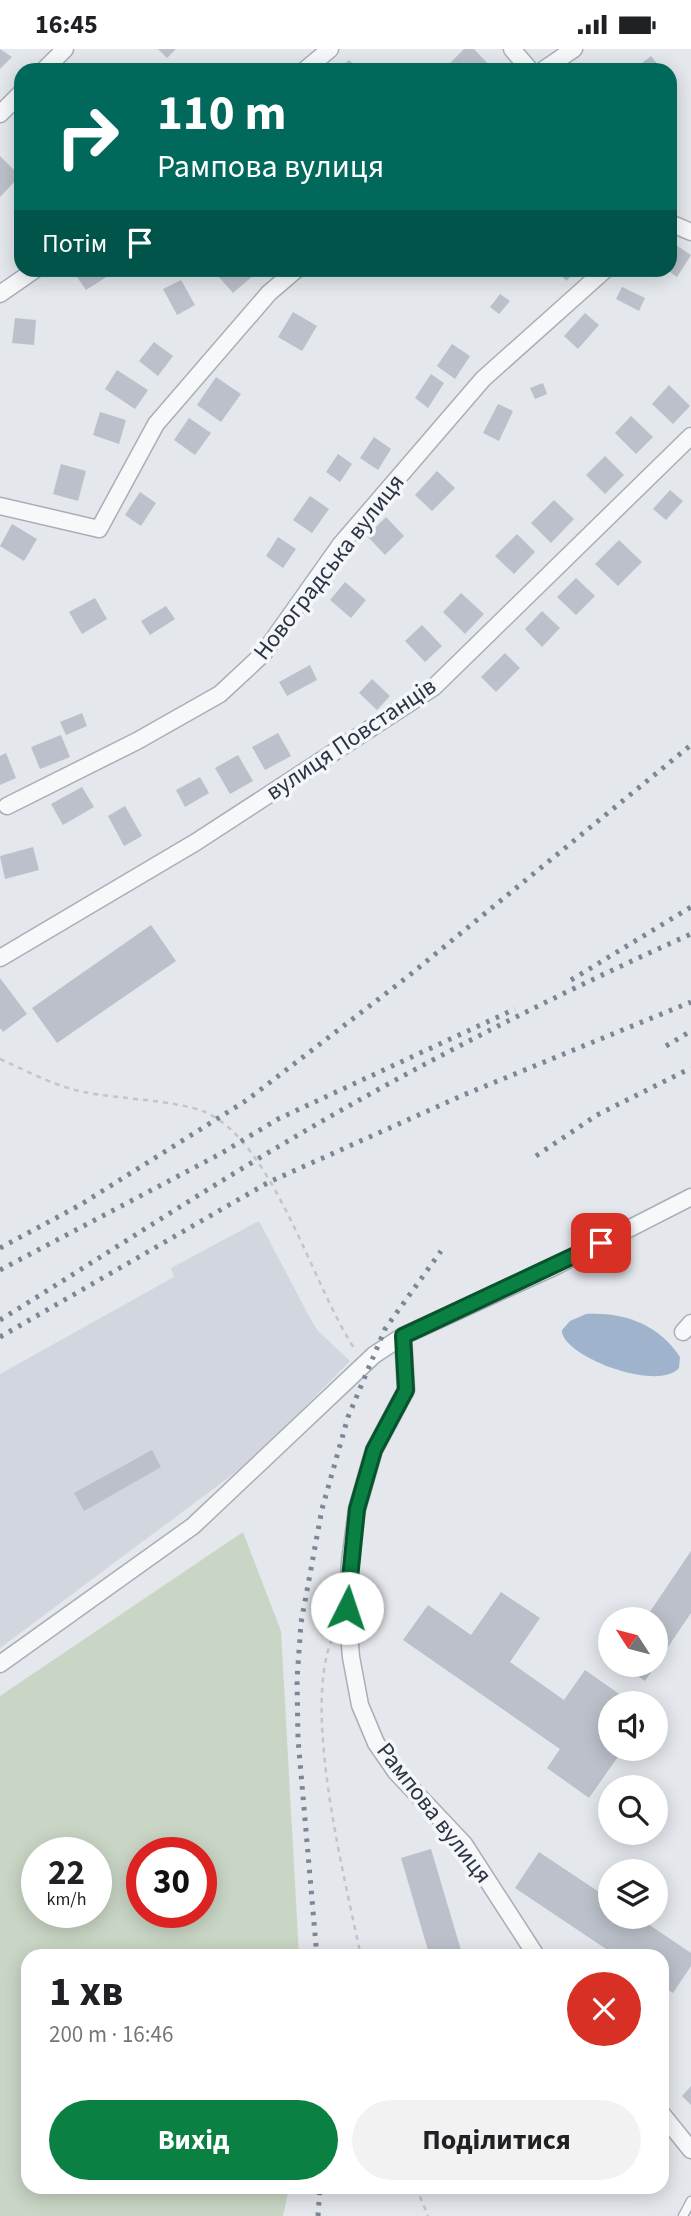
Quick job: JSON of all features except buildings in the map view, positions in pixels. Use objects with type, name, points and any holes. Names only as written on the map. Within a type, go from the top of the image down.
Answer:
[{"type":"street","points":[[51,63],[65,49]]},
{"type":"street","points":[[313,63],[330,49]]},
{"type":"street","points":[[512,49],[524,63]]},
{"type":"street","points":[[554,63],[574,49]]},
{"type":"street","points":[[0,114],[14,100]]},
{"type":"street","points":[[0,293],[24,277]]},
{"type":"street","points":[[0,506],[99,530],[156,425],[269,293],[288,277]]},
{"type":"street","name":"Новоградська вулиця","points":[[7,806],[137,741],[220,694],[263,654],[341,544],[483,379],[597,277]]},
{"type":"street","name":"вулиця Повстанців","points":[[0,958],[196,842],[434,687],[691,436]]},
{"type":"street","points":[[0,1664],[193,1526],[374,1355],[403,1336],[556,1266],[691,1197]]},
{"type":"street","name":"Рампова вулиця","points":[[403,1336],[406,1390],[374,1450],[357,1509],[347,1608],[351,1657],[360,1705],[376,1743],[396,1772],[464,1844],[532,1949]]},
{"type":"street","points":[[669,2123],[691,2150]]},
{"type":"lane","points":[[683,2216],[691,2201]]},
{"type":"path","points":[[0,1059],[43,1079],[82,1092],[202,1111],[233,1129],[269,1182],[350,1342],[358,1353],[374,1355]]},
{"type":"path","points":[[347,1608],[323,1666],[322,1735],[360,1949]]},
{"type":"path","points":[[419,2194],[428,2216]]},
{"type":"shaded area","points":[[259,1221],[318,1331],[350,1361],[252,1460],[0,1648],[0,1374],[174,1277],[171,1268]]},
{"type":"green space","points":[[243,1532],[281,1631],[299,1949],[21,1949],[21,2194],[288,2194],[283,2216],[0,2216],[0,1696]]},
{"type":"water","points":[[586,1314],[614,1315],[651,1328],[680,1357],[679,1368],[668,1375],[651,1376],[632,1374],[592,1360],[566,1340],[562,1330],[570,1321]]},
{"type":"railway","points":[[0,1248],[80,1205],[247,1100],[406,978],[691,745]]},
{"type":"railway","points":[[571,980],[691,907]]},
{"type":"railway","points":[[0,1320],[232,1174],[370,1094],[583,984],[691,934]]},
{"type":"railway","points":[[0,1337],[269,1182],[461,1096],[691,1002]]},
{"type":"railway","points":[[0,1270],[220,1154],[278,1119],[515,1009]]},
{"type":"railway","points":[[666,1046],[691,1031]]},
{"type":"railway","points":[[536,1156],[597,1115],[691,1068]]},
{"type":"railway","points":[[316,1949],[298,1739],[297,1679],[301,1623],[322,1509],[348,1417],[385,1329],[441,1251]]},
{"type":"railway","points":[[318,2216],[320,2194]]},
{"type":"route","points":[[347,1608],[357,1509],[374,1450],[406,1390],[403,1336],[601,1243]]}]
